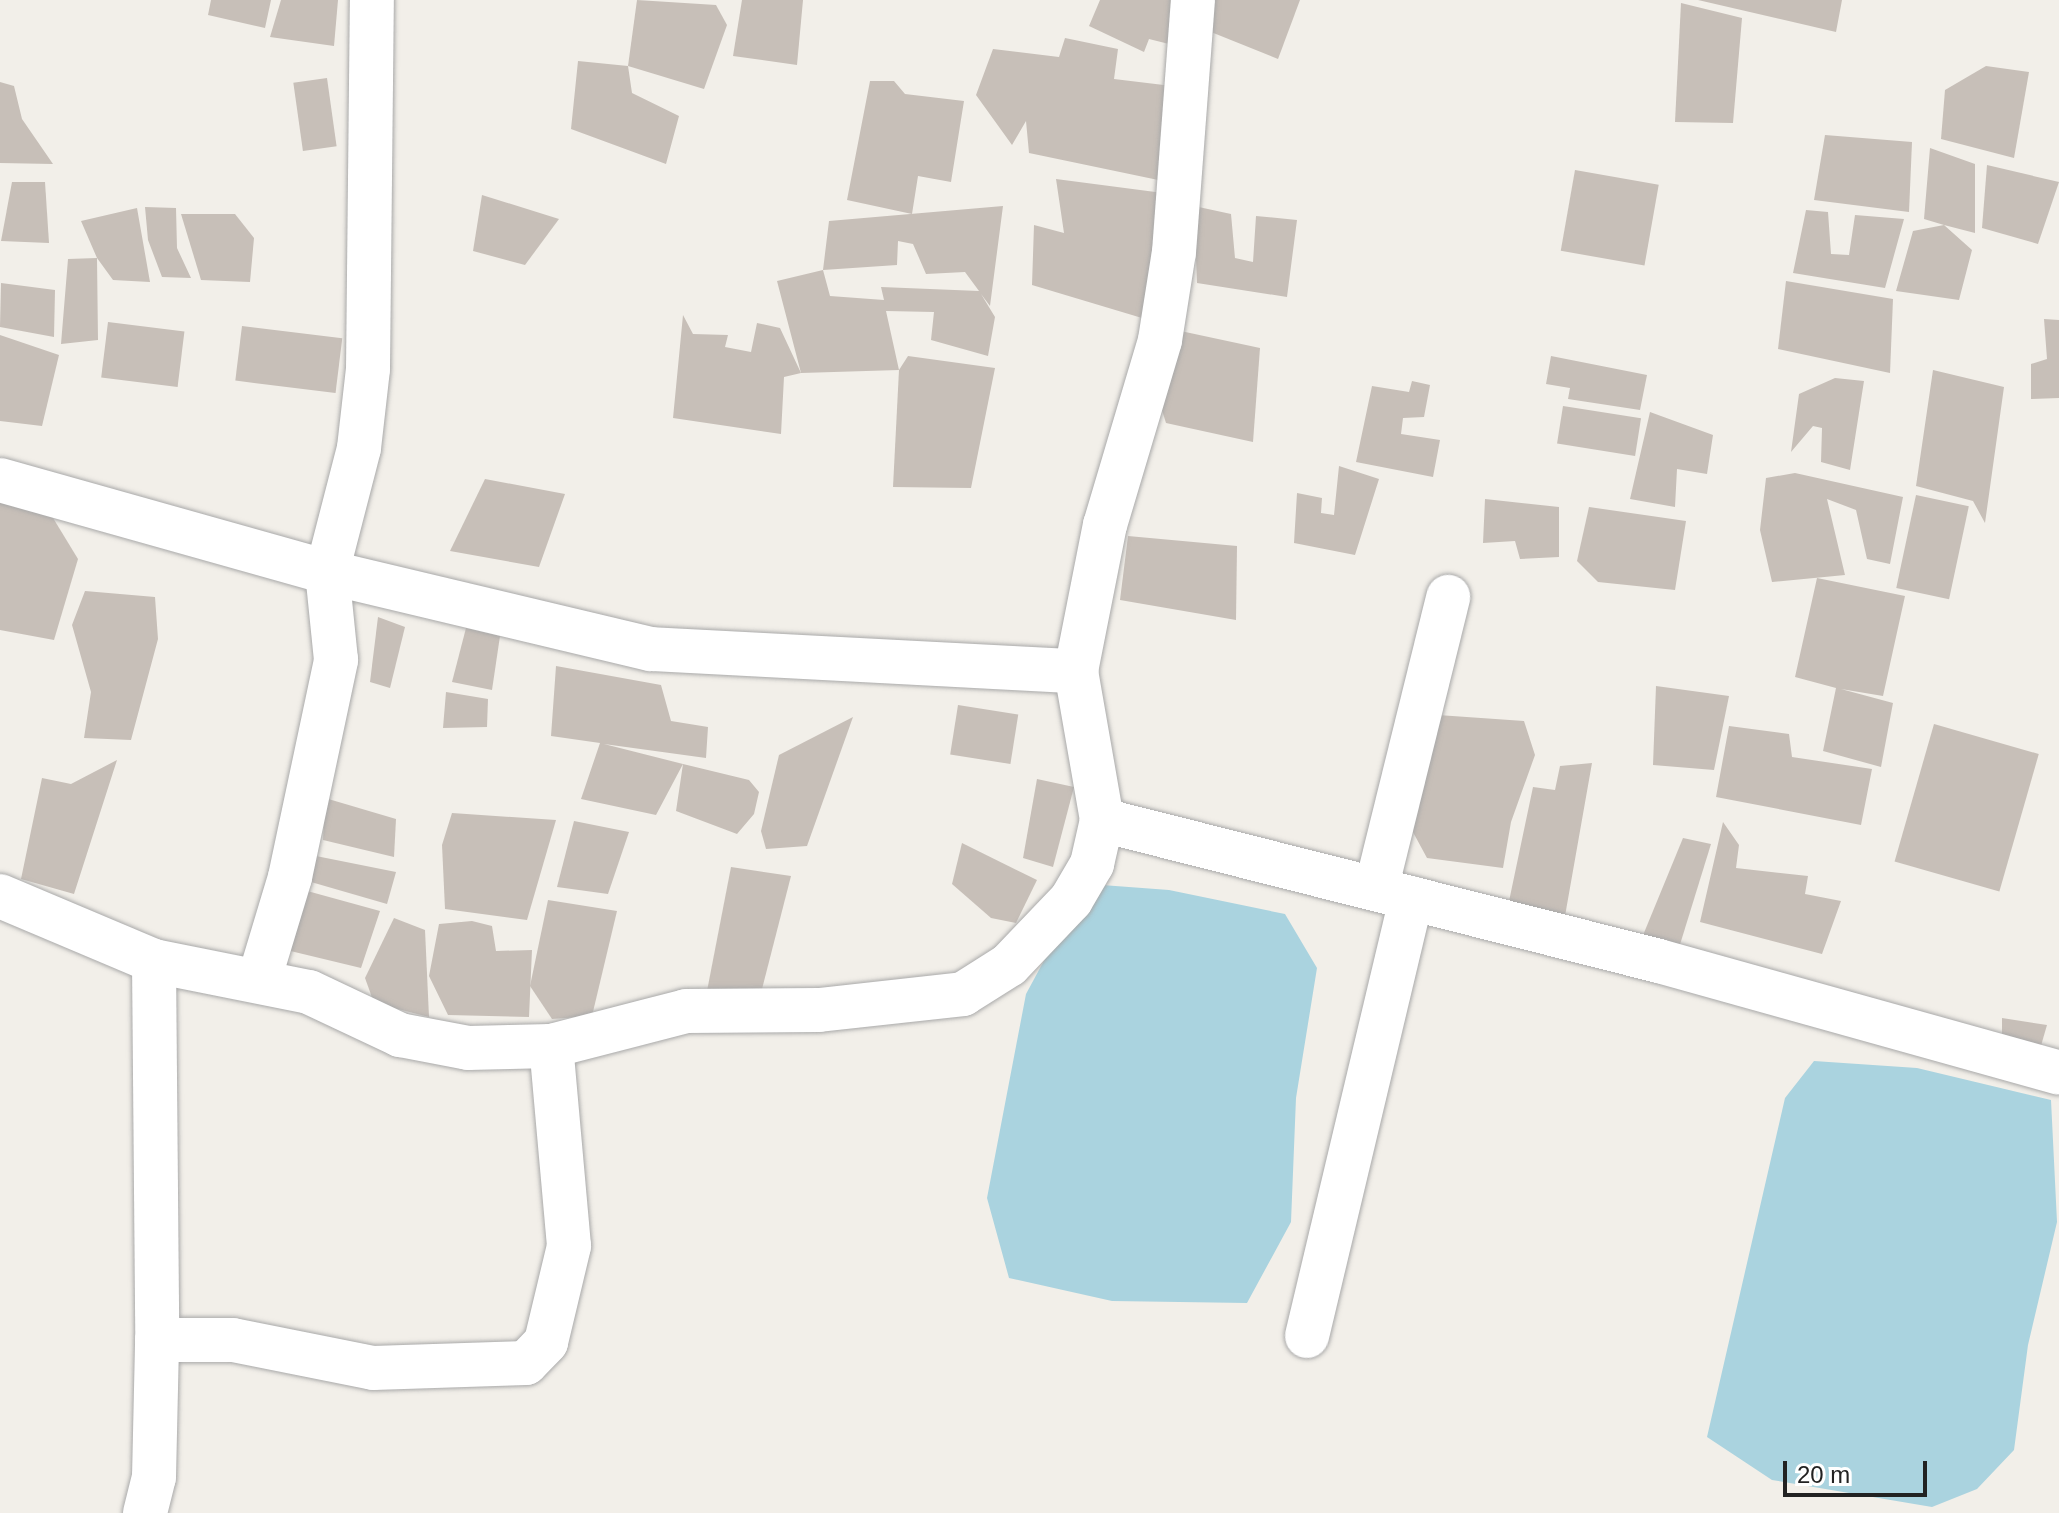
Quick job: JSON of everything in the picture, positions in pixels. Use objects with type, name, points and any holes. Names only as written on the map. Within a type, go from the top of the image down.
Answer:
[{"type":"street","points":[[259,980],[290,877],[336,660],[327,572],[359,448],[368,369],[372,0]]},
{"type":"street","points":[[0,896],[154,961],[309,992],[400,1035],[468,1048],[551,1046],[709,1008],[819,1010],[963,994],[1009,965],[1071,900],[1092,864],[1102,820],[1076,671],[1105,525],[1160,340],[1174,252],[1193,0]]},
{"type":"street","points":[[0,480],[327,572],[651,649],[1076,671]]},
{"type":"street","points":[[1307,1336],[1394,894],[1448,597]]},
{"type":"street","points":[[1102,820],[1394,894],[2059,1073]]},
{"type":"street","points":[[145,1513],[154,1477],[157,1340],[154,961]]},
{"type":"street","points":[[157,1340],[233,1340],[373,1368],[526,1363],[546,1342],[569,1246],[551,1046]]},
{"type":"water","points":[[1102,885],[1169,890],[1285,914],[1317,968],[1296,1098],[1291,1222],[1247,1303],[1112,1301],[1009,1278],[987,1198],[1026,994],[1053,944]]},
{"type":"water","points":[[1814,1061],[1917,1068],[2051,1100],[2057,1222],[2028,1345],[2014,1450],[1977,1489],[1932,1507],[1772,1480],[1707,1437],[1785,1098]]},
{"type":"building","points":[[211,0],[271,0],[265,28],[208,15]]},
{"type":"building","points":[[281,0],[338,0],[334,46],[270,37]]},
{"type":"building","points":[[637,0],[716,5],[727,25],[704,89],[628,66]]},
{"type":"building","points":[[742,0],[803,0],[797,65],[733,56]]},
{"type":"building","points":[[1100,0],[1179,0],[1173,45],[1149,39],[1144,52],[1089,26]]},
{"type":"building","points":[[1211,0],[1300,0],[1278,59],[1206,30]]},
{"type":"building","points":[[1698,0],[1842,0],[1836,32]]},
{"type":"building","points":[[1681,3],[1742,18],[1733,123],[1675,122]]},
{"type":"building","points":[[1065,38],[1118,49],[1114,79],[1172,86],[1163,181],[1029,153],[1026,121],[1012,145],[976,95],[993,49],[1059,57]]},
{"type":"building","points":[[578,61],[628,66],[632,93],[679,116],[666,164],[571,129]]},
{"type":"building","points":[[1986,66],[2029,72],[2014,158],[1941,139],[1945,90]]},
{"type":"building","points":[[327,78],[337,146],[303,151],[293,83]]},
{"type":"building","points":[[870,81],[894,81],[905,94],[964,101],[951,182],[918,176],[912,214],[847,200]]},
{"type":"building","points":[[0,82],[14,86],[22,119],[53,164],[0,163]]},
{"type":"building","points":[[1825,135],[1912,142],[1909,212],[1814,200]]},
{"type":"building","points":[[1930,148],[1975,164],[1975,233],[1924,219]]},
{"type":"building","points":[[1987,165],[2059,182],[2038,244],[1982,228]]},
{"type":"building","points":[[1575,170],[1659,185],[1644,266],[1561,251]]},
{"type":"building","points":[[1056,179],[1163,193],[1152,321],[1032,285],[1034,225],[1064,233]]},
{"type":"building","points":[[12,182],[45,182],[49,243],[1,241]]},
{"type":"building","points":[[482,195],[559,219],[525,265],[473,251]]},
{"type":"building","points":[[1003,206],[990,306],[981,294],[995,317],[988,356],[931,340],[934,312],[886,311],[899,370],[801,373],[777,281],[823,270],[829,221]],"holes":[[[898,241],[913,244],[926,274],[965,272],[979,291],[881,287],[884,300],[830,296],[823,270],[897,265]]]},
{"type":"building","points":[[1194,206],[1231,214],[1235,258],[1253,262],[1256,216],[1297,220],[1287,297],[1197,283]]},
{"type":"building","points":[[145,207],[176,208],[177,248],[191,278],[162,277],[148,240]]},
{"type":"building","points":[[137,208],[150,282],[113,280],[97,258],[81,221]]},
{"type":"building","points":[[1806,210],[1828,212],[1831,254],[1849,255],[1855,215],[1904,219],[1885,288],[1793,273]]},
{"type":"building","points":[[181,214],[235,214],[254,238],[250,282],[201,280]]},
{"type":"building","points":[[1944,225],[1972,250],[1959,300],[1896,291],[1913,231]]},
{"type":"building","points":[[97,258],[98,340],[61,344],[68,259]]},
{"type":"building","points":[[1786,281],[1893,299],[1890,373],[1778,349]]},
{"type":"building","points":[[1,283],[55,290],[54,337],[0,327]]},
{"type":"building","points":[[683,315],[693,334],[728,335],[725,347],[751,352],[757,323],[780,328],[801,373],[784,377],[781,434],[673,418]]},
{"type":"building","points":[[2044,319],[2059,320],[2059,398],[2031,399],[2031,364],[2047,359]]},
{"type":"building","points":[[108,322],[184,331],[178,387],[101,378]]},
{"type":"building","points":[[242,326],[342,338],[336,393],[235,381]]},
{"type":"building","points":[[1176,330],[1260,348],[1253,442],[1166,423],[1155,388]]},
{"type":"building","points":[[0,335],[59,355],[42,426],[0,421]]},
{"type":"building","points":[[908,356],[995,368],[971,488],[893,487],[899,370]]},
{"type":"building","points":[[1551,356],[1647,375],[1640,410],[1568,399],[1570,388],[1546,384]]},
{"type":"building","points":[[1933,370],[2004,387],[1985,523],[1973,501],[1916,486]]},
{"type":"building","points":[[1835,378],[1864,381],[1850,470],[1821,462],[1822,428],[1813,426],[1791,452],[1799,394]]},
{"type":"building","points":[[1412,381],[1430,385],[1424,417],[1403,418],[1401,434],[1440,440],[1433,477],[1356,462],[1372,386],[1409,392]]},
{"type":"building","points":[[1563,406],[1641,418],[1635,456],[1557,444]]},
{"type":"building","points":[[1650,412],[1713,435],[1707,474],[1677,469],[1675,507],[1630,499]]},
{"type":"building","points":[[1339,466],[1379,479],[1355,555],[1294,543],[1297,493],[1322,498],[1321,513],[1334,515]]},
{"type":"building","points":[[1795,473],[1903,497],[1890,564],[1867,559],[1856,510],[1827,499],[1845,575],[1772,582],[1760,530],[1766,478]]},
{"type":"building","points":[[485,479],[565,494],[539,567],[450,551]]},
{"type":"building","points":[[0,489],[50,513],[78,559],[54,640],[0,630]]},
{"type":"building","points":[[1916,495],[1969,506],[1949,599],[1896,588]]},
{"type":"building","points":[[1485,499],[1559,507],[1559,557],[1520,559],[1515,541],[1483,543]]},
{"type":"building","points":[[1589,507],[1686,521],[1675,590],[1598,582],[1577,561]]},
{"type":"building","points":[[1128,536],[1237,546],[1236,620],[1120,600]]},
{"type":"building","points":[[1817,578],[1905,596],[1883,696],[1841,689],[1893,703],[1881,767],[1823,751],[1836,688],[1795,677]]},
{"type":"building","points":[[85,591],[155,597],[158,639],[131,740],[84,738],[91,692],[72,625]]},
{"type":"building","points":[[378,617],[405,627],[390,688],[370,682]]},
{"type":"building","points":[[466,628],[500,636],[492,690],[452,682]]},
{"type":"building","points":[[556,666],[661,685],[671,721],[708,727],[706,758],[604,744],[683,764],[656,815],[581,799],[600,743],[551,736]]},
{"type":"building","points":[[1656,686],[1729,696],[1714,770],[1653,765]]},
{"type":"building","points":[[446,692],[488,699],[487,727],[443,728]]},
{"type":"building","points":[[958,705],[1018,715],[1010,764],[950,754]]},
{"type":"building","points":[[1438,715],[1524,721],[1535,755],[1511,822],[1503,868],[1427,858],[1401,810]]},
{"type":"building","points":[[853,717],[807,846],[766,849],[761,831],[779,755]]},
{"type":"building","points":[[1934,724],[2039,754],[1999,892],[1895,861]]},
{"type":"building","points":[[1729,726],[1789,734],[1792,757],[1872,769],[1861,825],[1716,797]]},
{"type":"building","points":[[117,760],[74,894],[21,879],[42,778],[71,784]]},
{"type":"building","points":[[1592,763],[1565,916],[1508,906],[1533,787],[1555,790],[1560,766]]},
{"type":"building","points":[[683,764],[749,780],[759,792],[754,814],[737,834],[676,811]]},
{"type":"building","points":[[1037,779],[1074,787],[1053,867],[1023,858]]},
{"type":"building","points":[[325,798],[396,819],[394,857],[323,840]]},
{"type":"building","points":[[452,813],[556,820],[527,920],[445,909],[442,845]]},
{"type":"building","points":[[574,821],[629,832],[608,894],[557,887]]},
{"type":"building","points":[[1723,822],[1739,845],[1736,868],[1808,876],[1805,894],[1841,901],[1822,954],[1700,922]]},
{"type":"building","points":[[1683,838],[1711,844],[1678,951],[1639,945]]},
{"type":"building","points":[[962,843],[1037,880],[1016,923],[991,918],[952,884]]},
{"type":"building","points":[[316,856],[396,872],[387,904],[311,882]]},
{"type":"building","points":[[731,867],[791,876],[762,989],[707,991]]},
{"type":"building","points":[[300,889],[380,911],[361,968],[278,948]]},
{"type":"building","points":[[548,900],[617,911],[592,1016],[552,1019],[530,986]]},
{"type":"building","points":[[394,918],[425,930],[429,1017],[374,1003],[365,978]]},
{"type":"building","points":[[472,921],[492,926],[496,951],[532,950],[529,1017],[448,1015],[429,976],[439,924]]},
{"type":"building","points":[[2002,1018],[2047,1025],[2038,1056],[2002,1044]]}]
